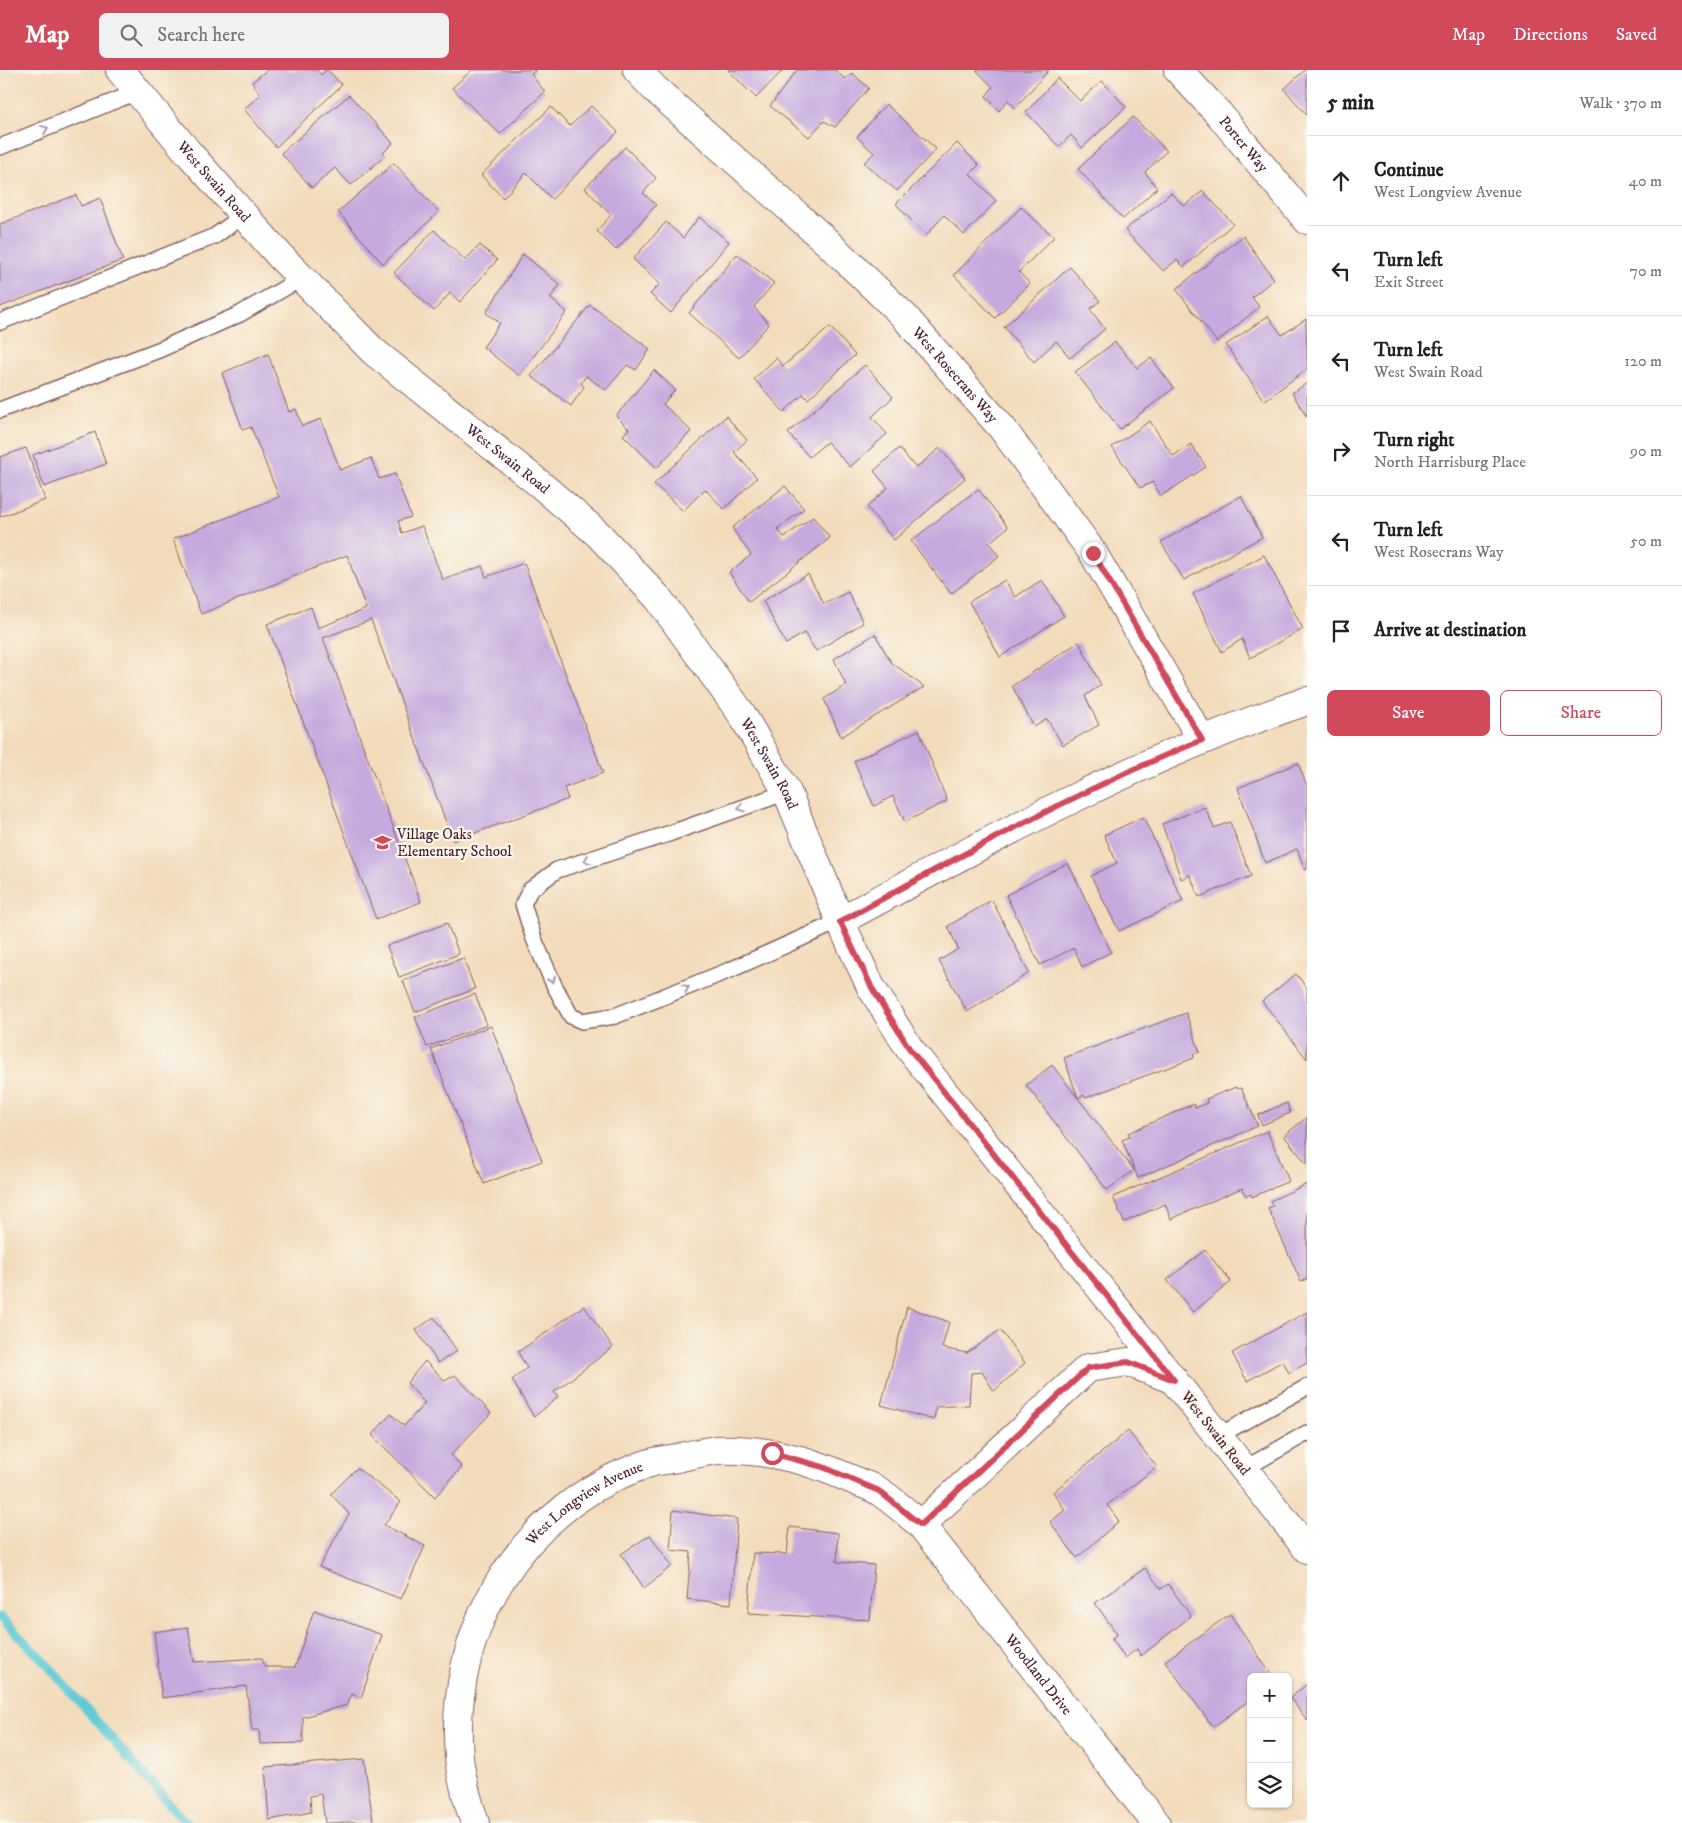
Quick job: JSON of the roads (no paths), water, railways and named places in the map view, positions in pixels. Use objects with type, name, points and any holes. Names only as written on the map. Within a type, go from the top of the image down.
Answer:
[{"type":"street","name":"West Swain Road","points":[[120,70],[244,215],[373,351],[541,485],[604,541],[663,606],[742,713],[787,792],[840,922],[872,988],[909,1048],[1307,1549]]},
{"type":"street","name":"West Rosecrans Way","points":[[637,70],[655,89],[826,241],[903,315],[1002,428],[1093,553],[1202,740]]},
{"type":"street","name":"Porter Way","points":[[1178,70],[1220,114],[1307,220]]},
{"type":"street","points":[[840,922],[1014,827],[1159,757],[1307,701]]},
{"type":"street","points":[[921,1525],[1088,1368],[1128,1362],[1174,1380]]},
{"type":"street","name":"West Longview Avenue","points":[[475,1823],[467,1798],[460,1758],[458,1720],[462,1683],[470,1648],[483,1614],[510,1564],[548,1520],[571,1503],[602,1483],[645,1464],[717,1450],[772,1453],[823,1467],[879,1491],[921,1525]]},
{"type":"street","name":"Woodland Drive","points":[[921,1525],[1156,1823]]},
{"type":"lane","points":[[0,148],[137,92]]},
{"type":"lane","points":[[0,322],[215,236],[244,215]]},
{"type":"lane","points":[[0,410],[160,349],[240,314],[302,278]]},
{"type":"lane","points":[[787,792],[671,833],[557,870],[530,890],[523,904],[534,939],[554,985],[571,1016],[582,1021],[615,1016],[730,970],[840,922]]},
{"type":"lane","points":[[1218,1436],[1307,1387]]},
{"type":"lane","points":[[1244,1468],[1307,1433]]},
{"type":"waterway","points":[[0,1617],[44,1661],[186,1823]]},
{"type":"place","name":"Village Oaks Elementary School","points":[[383,843]]}]
